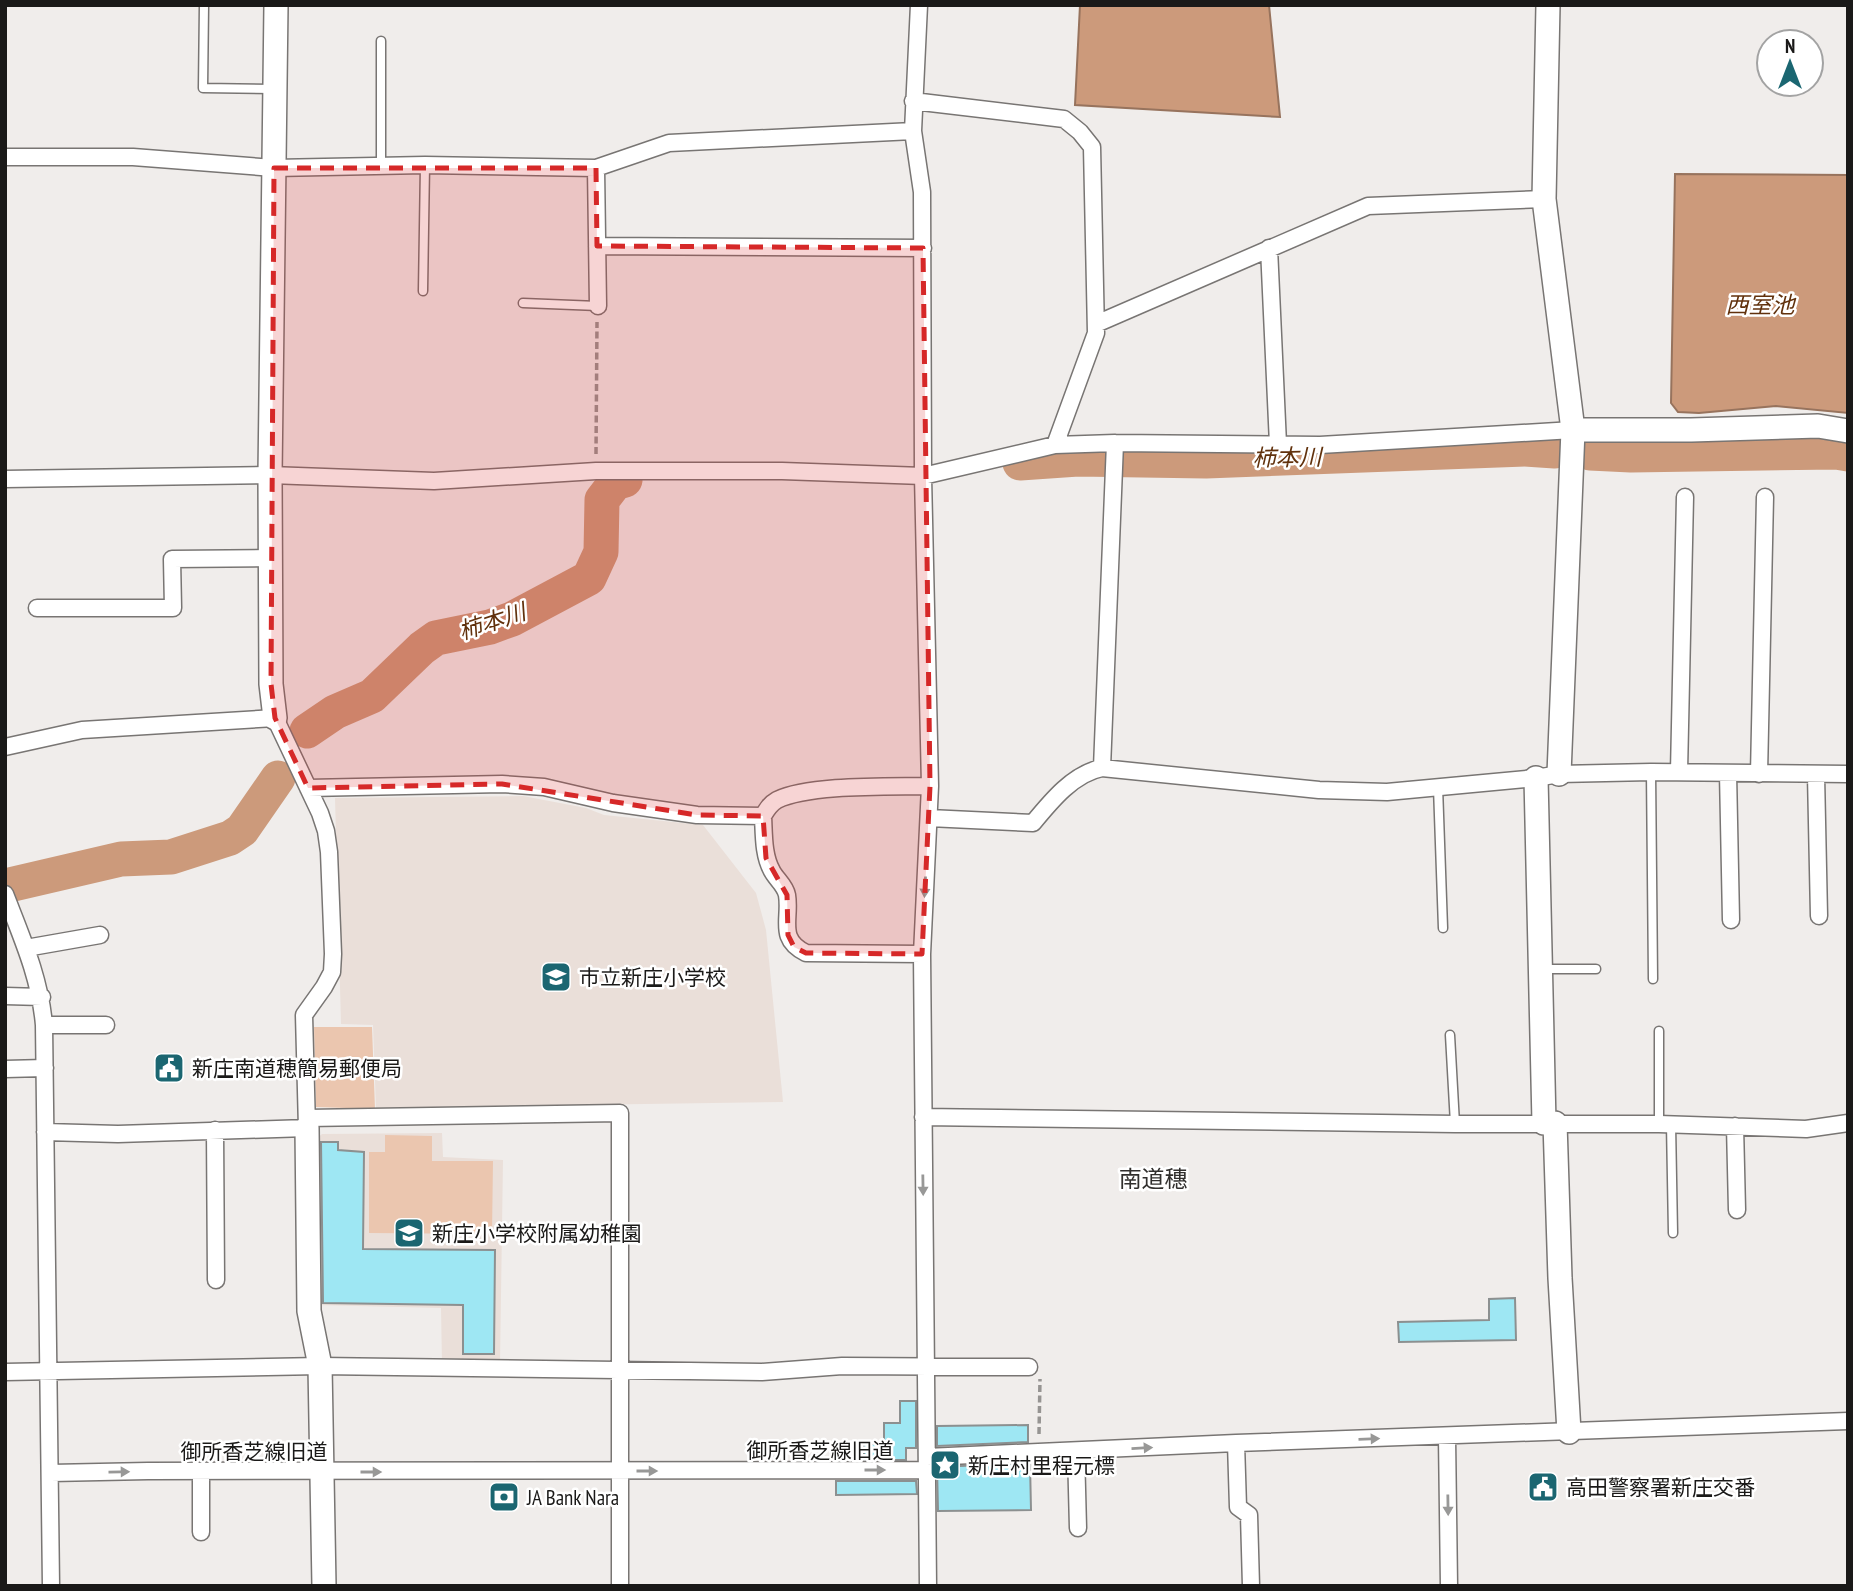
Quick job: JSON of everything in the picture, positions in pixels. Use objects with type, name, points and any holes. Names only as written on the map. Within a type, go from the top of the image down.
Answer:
[{"type":"street","points":[[276,5],[270,475],[271,684],[275,718],[326,831],[334,954],[332,972],[304,1014],[309,1311],[320,1366],[324,1586]]},
{"type":"street","points":[[919,5],[912,131],[922,192],[923,476],[930,786],[922,954],[928,1586]]},
{"type":"street","points":[[1548,5],[1544,199],[1573,430],[1547,776],[1541,969],[1569,1432]]},
{"type":"street","points":[[913,102],[1064,119],[1080,132],[1092,147],[1096,333],[1055,445]]},
{"type":"street","points":[[5,157],[133,158],[274,168],[425,165],[596,168],[669,143],[912,131]]},
{"type":"street","points":[[596,168],[598,306]]},
{"type":"street","points":[[1096,324],[1368,206],[1544,199]]},
{"type":"street","points":[[597,246],[923,248]]},
{"type":"street","points":[[1269,248],[1278,444]]},
{"type":"street","points":[[5,480],[270,475],[434,481],[596,471],[782,471],[923,476],[1055,445],[1114,454],[1573,430],[1818,426],[1848,431]]},
{"type":"street","points":[[1102,768],[1114,454]]},
{"type":"street","points":[[1679,772],[1685,497]]},
{"type":"street","points":[[1759,774],[1765,497]]},
{"type":"street","points":[[37,608],[173,608],[172,559],[271,558]]},
{"type":"street","points":[[5,747],[82,730],[275,718]]},
{"type":"street","points":[[929,818],[1033,822],[1075,780],[1092,770],[1102,768],[1319,790],[1387,792],[1547,776],[1651,772],[1848,774]]},
{"type":"street","points":[[1728,773],[1731,920]]},
{"type":"street","points":[[1816,775],[1819,916]]},
{"type":"street","points":[[308,788],[502,784],[544,787],[613,803],[697,815],[763,816]]},
{"type":"street","points":[[922,954],[806,953],[794,947],[788,936],[787,895],[783,885],[772,873],[766,858],[763,816],[769,805],[780,799],[822,790],[930,786]]},
{"type":"street","points":[[6,895],[42,997],[44,1025],[51,1586]]},
{"type":"street","points":[[26,948],[100,936]]},
{"type":"street","points":[[5,996],[42,997]]},
{"type":"street","points":[[44,1025],[106,1025]]},
{"type":"street","points":[[5,1069],[45,1068]]},
{"type":"street","points":[[45,1132],[118,1134],[307,1123],[620,1113],[620,1586]]},
{"type":"street","points":[[923,1117],[1665,1124],[1806,1129],[1848,1124]]},
{"type":"street","points":[[1735,1126],[1737,1210]]},
{"type":"street","points":[[215,1130],[216,1280]]},
{"type":"street","points":[[5,1372],[320,1366],[762,1371],[842,1366],[1029,1367]]},
{"type":"street","name":"御所香芝線旧道","points":[[51,1473],[619,1471],[927,1464],[1039,1453],[1236,1443],[1848,1421]]},
{"type":"street","points":[[1447,1437],[1449,1586]]},
{"type":"street","points":[[1236,1443],[1238,1507],[1249,1516],[1251,1586]]},
{"type":"street","points":[[1076,1451],[1078,1528]]},
{"type":"street","points":[[201,1471],[201,1532]]},
{"type":"lane","points":[[204,5],[203,88],[274,89]]},
{"type":"lane","points":[[381,41],[381,166]]},
{"type":"lane","points":[[423,291],[425,165]]},
{"type":"lane","points":[[523,303],[598,306]]},
{"type":"lane","points":[[1651,772],[1653,979]]},
{"type":"lane","points":[[1438,787],[1443,928]]},
{"type":"lane","points":[[1541,969],[1596,969]]},
{"type":"lane","points":[[1659,1031],[1673,1233]]},
{"type":"lane","points":[[1450,1035],[1455,1124]]},
{"type":"path","points":[[596,471],[598,306]]},
{"type":"path","points":[[1029,1367],[1040,1377],[1039,1453]]},
{"type":"highlighted area","points":[[274,168],[596,168],[597,246],[923,248],[930,786],[922,954],[806,953],[794,947],[788,935],[787,895],[766,858],[763,816],[697,815],[502,784],[308,788],[275,718],[271,684]]},
{"type":"shaded area","name":"市立新庄小学校","points":[[523,796],[586,808],[604,815],[703,825],[756,893],[766,930],[783,1102],[376,1108],[373,1025],[341,1024],[335,798]]},
{"type":"shaded area","points":[[314,1027],[372,1027],[375,1109],[316,1107]]},
{"type":"shaded area","name":"新庄小学校附属幼稚園","points":[[442,1133],[443,1157],[503,1160],[500,1363],[442,1364],[441,1308],[317,1305],[315,1140],[322,1134]]},
{"type":"shaded area","points":[[385,1135],[432,1136],[432,1161],[493,1161],[492,1234],[369,1233],[369,1152],[385,1152]]},
{"type":"water","points":[[1080,5],[1269,5],[1280,117],[1075,105]]},
{"type":"water","name":"西室池","points":[[1675,174],[1848,175],[1848,413],[1776,406],[1699,413],[1678,412],[1671,403]]},
{"type":"building","points":[[321,1142],[338,1142],[338,1150],[364,1152],[363,1249],[495,1250],[494,1354],[463,1354],[463,1305],[323,1303]]},
{"type":"building","points":[[1515,1298],[1516,1340],[1399,1342],[1398,1322],[1489,1320],[1489,1299]]},
{"type":"building","points":[[900,1401],[916,1401],[916,1448],[906,1448],[906,1460],[864,1460],[864,1444],[884,1444],[884,1423],[900,1423]]},
{"type":"building","points":[[1028,1425],[1028,1442],[937,1446],[937,1426]]},
{"type":"building","points":[[1030,1463],[1031,1510],[938,1511],[937,1467]]},
{"type":"building","points":[[836,1481],[916,1481],[917,1494],[836,1495]]},
{"type":"waterway","name":"柿本川","points":[[1020,463],[1078,459],[1206,461],[1525,449],[1555,451]]},
{"type":"waterway","name":"柿本川","points":[[1590,453],[1848,454]]},
{"type":"waterway","name":"柿本川","points":[[307,731],[335,712],[372,696],[436,638],[490,627],[512,619],[589,578],[601,552],[602,500],[615,483],[625,480]]},
{"type":"waterway","name":"柿本川","points":[[5,886],[121,859],[171,857],[230,838],[242,830],[278,778]]},
{"type":"place","name":"市立新庄小学校","points":[[556,977]]},
{"type":"place","name":"新庄南道穂簡易郵便局","points":[[169,1068]]},
{"type":"place","name":"新庄小学校附属幼稚園","points":[[409,1233]]},
{"type":"place","name":"新庄村里程元標","points":[[945,1465]]},
{"type":"place","name":"高田警察署新庄交番","points":[[1543,1487]]},
{"type":"place","name":"JA Bank Nara","points":[[504,1497]]},
{"type":"district","name":"南道穗","points":[[1153,1178]]}]
